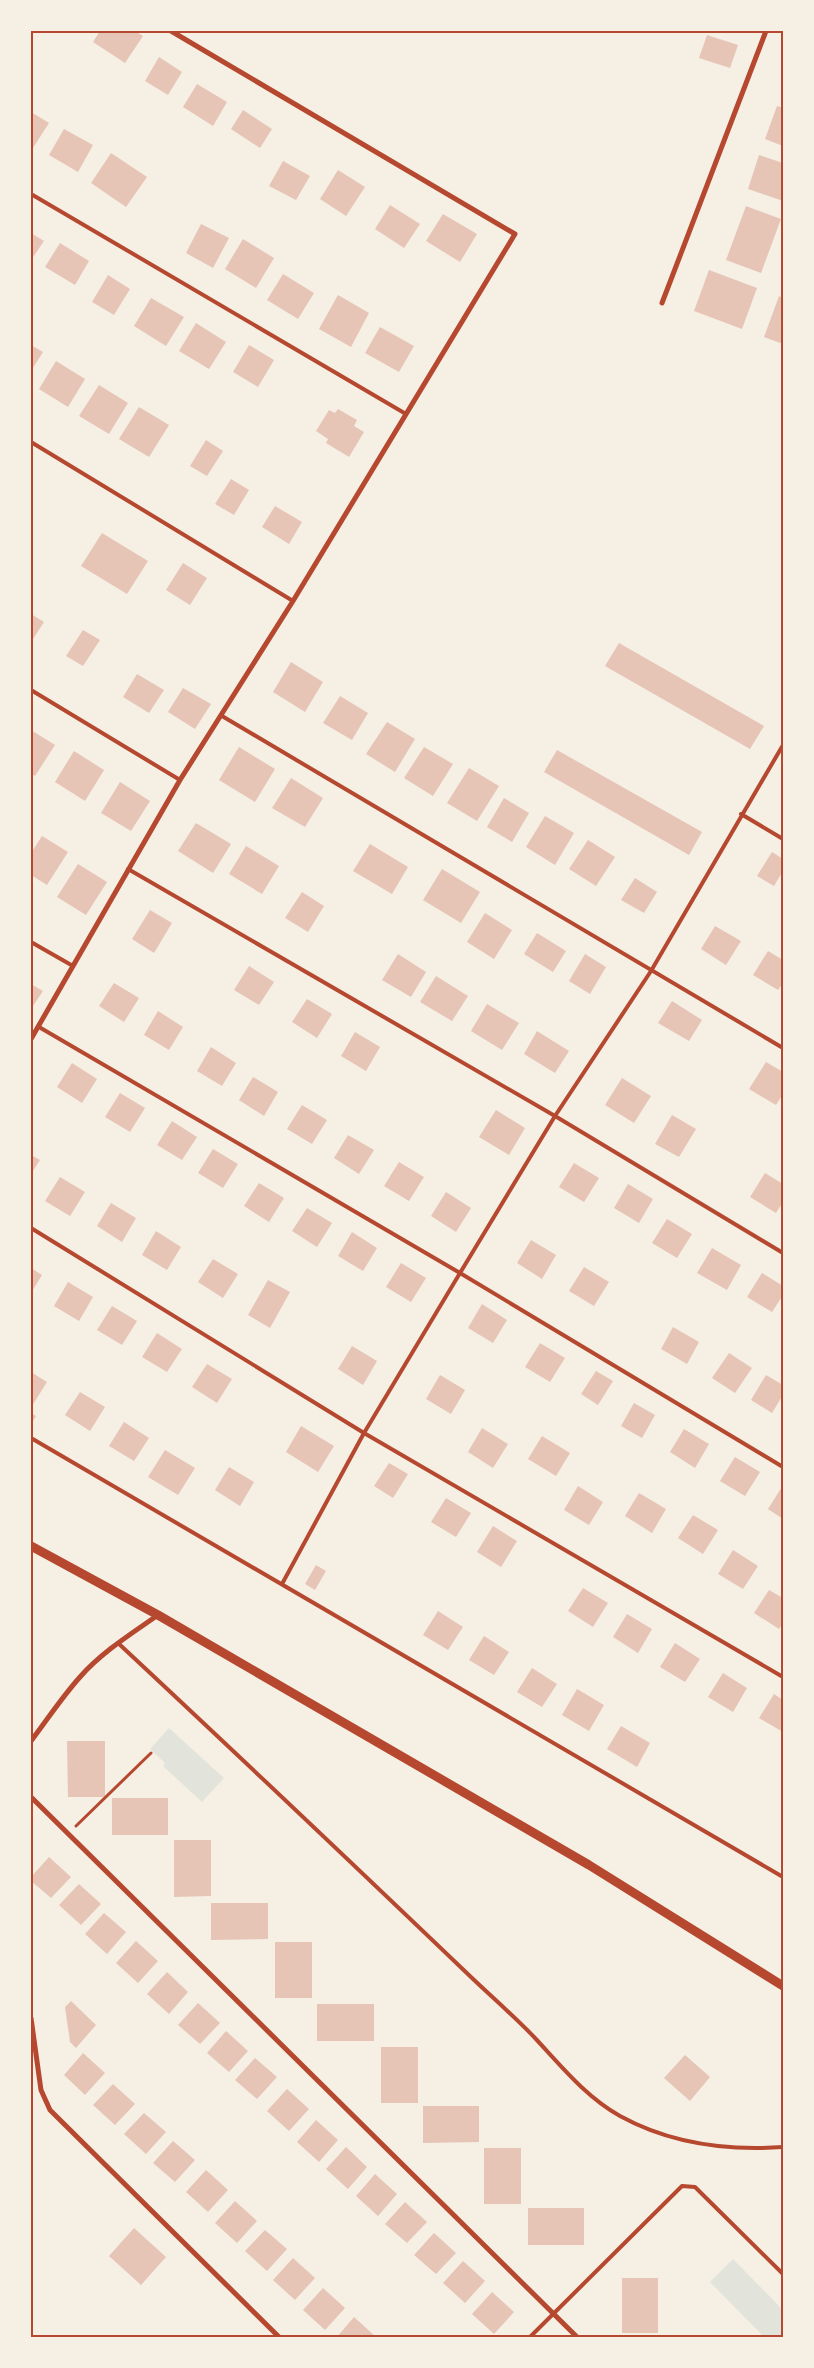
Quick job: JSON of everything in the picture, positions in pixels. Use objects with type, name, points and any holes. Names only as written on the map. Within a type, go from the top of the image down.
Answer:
[{"type":"street","points":[[31,1039],[180,780],[293,601],[515,234],[172,31]]},
{"type":"street","points":[[662,303],[766,31]]},
{"type":"street","points":[[31,1546],[158,1615],[589,1865],[783,1986]]},
{"type":"street","points":[[31,1741],[79,1678],[118,1643],[158,1615]]},
{"type":"street","points":[[31,1797],[577,2337]]},
{"type":"street","points":[[31,2018],[41,2090],[50,2110],[279,2337]]},
{"type":"lane","points":[[31,194],[406,414]]},
{"type":"lane","points":[[31,442],[293,601]]},
{"type":"lane","points":[[31,690],[180,780]]},
{"type":"lane","points":[[222,716],[783,1048]]},
{"type":"lane","points":[[282,1584],[364,1433],[554,1116],[651,971],[783,745]]},
{"type":"lane","points":[[741,814],[783,839]]},
{"type":"lane","points":[[128,869],[554,1116],[783,1253]]},
{"type":"lane","points":[[31,942],[73,966]]},
{"type":"lane","points":[[38,1027],[460,1273],[783,1467]]},
{"type":"lane","points":[[31,1228],[364,1433],[783,1677]]},
{"type":"lane","points":[[31,1438],[783,1877]]},
{"type":"lane","points":[[118,1643],[243,1759],[524,2027],[593,2099],[636,2125],[681,2141],[740,2149],[783,2147]]},
{"type":"lane","points":[[530,2337],[677,2189],[687,2185],[695,2187],[783,2274]]},
{"type":"path","points":[[68,1834],[151,1753]]},
{"type":"shaded area","points":[[169,1728],[224,1778],[202,1802],[163,1766],[165,1763],[150,1749]]},
{"type":"shaded area","points":[[733,2259],[783,2310],[783,2337],[764,2337],[710,2282]]},
{"type":"building","points":[[100,31],[135,31],[143,36],[125,63],[93,42]]},
{"type":"building","points":[[707,35],[738,45],[730,68],[699,58]]},
{"type":"building","points":[[159,57],[182,72],[168,95],[145,81]]},
{"type":"building","points":[[197,84],[227,102],[213,126],[183,107]]},
{"type":"building","points":[[777,106],[783,108],[783,146],[765,139]]},
{"type":"building","points":[[243,110],[272,129],[260,148],[231,129]]},
{"type":"building","points":[[31,112],[49,123],[31,151]]},
{"type":"building","points":[[64,129],[93,145],[78,172],[49,155]]},
{"type":"building","points":[[111,153],[147,177],[126,207],[91,183]]},
{"type":"building","points":[[759,155],[783,163],[783,201],[748,189]]},
{"type":"building","points":[[283,161],[310,176],[296,200],[269,186]]},
{"type":"building","points":[[338,170],[365,187],[346,216],[320,199]]},
{"type":"building","points":[[390,205],[420,224],[404,248],[375,229]]},
{"type":"building","points":[[746,206],[781,219],[761,273],[726,260]]},
{"type":"building","points":[[443,214],[477,234],[460,262],[426,241]]},
{"type":"building","points":[[201,224],[229,238],[213,268],[186,253]]},
{"type":"building","points":[[31,233],[44,241],[31,260]]},
{"type":"building","points":[[243,239],[274,258],[256,288],[225,269]]},
{"type":"building","points":[[60,243],[89,261],[75,285],[45,267]]},
{"type":"building","points":[[709,270],[757,288],[742,329],[694,311]]},
{"type":"building","points":[[283,274],[314,293],[298,319],[267,300]]},
{"type":"building","points":[[108,275],[130,289],[114,315],[92,302]]},
{"type":"building","points":[[338,295],[369,313],[351,347],[319,329]]},
{"type":"building","points":[[779,296],[783,298],[783,344],[764,337]]},
{"type":"building","points":[[151,298],[184,317],[166,346],[134,326]]},
{"type":"building","points":[[196,323],[226,342],[209,369],[179,351]]},
{"type":"building","points":[[380,327],[414,346],[399,372],[365,353]]},
{"type":"building","points":[[31,345],[43,352],[31,371]]},
{"type":"building","points":[[249,345],[274,360],[258,387],[233,372]]},
{"type":"building","points":[[56,361],[85,379],[68,407],[39,389]]},
{"type":"building","points":[[99,385],[128,403],[109,434],[79,416]]},
{"type":"building","points":[[139,407],[169,425],[149,457],[119,439]]},
{"type":"building","points":[[338,409],[357,420],[354,426],[364,432],[349,457],[326,443],[328,439],[316,431],[329,410],[335,413]]},
{"type":"building","points":[[206,440],[223,451],[207,476],[190,466]]},
{"type":"building","points":[[231,479],[249,490],[234,515],[215,504]]},
{"type":"building","points":[[275,506],[302,522],[289,544],[262,527]]},
{"type":"building","points":[[102,533],[148,561],[127,594],[81,566]]},
{"type":"building","points":[[183,563],[207,578],[190,605],[166,590]]},
{"type":"building","points":[[31,614],[44,622],[31,642]]},
{"type":"building","points":[[83,630],[100,640],[83,666],[66,656]]},
{"type":"building","points":[[619,643],[764,726],[750,749],[605,666]]},
{"type":"building","points":[[291,662],[323,682],[305,712],[273,692]]},
{"type":"building","points":[[137,674],[164,690],[149,713],[123,697]]},
{"type":"building","points":[[183,688],[211,704],[195,729],[168,712]]},
{"type":"building","points":[[340,696],[368,713],[352,740],[323,723]]},
{"type":"building","points":[[387,722],[415,739],[395,772],[366,754]]},
{"type":"building","points":[[31,730],[55,745],[35,776],[31,774]]},
{"type":"building","points":[[239,747],[275,769],[255,802],[219,780]]},
{"type":"building","points":[[424,747],[453,764],[433,796],[404,778]]},
{"type":"building","points":[[557,750],[702,832],[689,855],[544,772]]},
{"type":"building","points":[[74,751],[104,770],[85,801],[55,782]]},
{"type":"building","points":[[469,768],[499,786],[477,821],[447,803]]},
{"type":"building","points":[[291,778],[323,798],[305,827],[272,808]]},
{"type":"building","points":[[120,782],[150,801],[131,831],[101,813]]},
{"type":"building","points":[[504,798],[529,813],[512,842],[487,827]]},
{"type":"building","points":[[545,816],[574,833],[555,865],[526,847]]},
{"type":"building","points":[[196,823],[231,844],[213,873],[178,851]]},
{"type":"building","points":[[42,836],[68,852],[47,885],[31,875],[31,853]]},
{"type":"building","points":[[588,840],[615,857],[596,886],[569,869]]},
{"type":"building","points":[[370,844],[408,867],[392,894],[353,871]]},
{"type":"building","points":[[246,846],[279,866],[262,894],[229,874]]},
{"type":"building","points":[[772,852],[783,859],[783,871],[774,886],[757,876]]},
{"type":"building","points":[[78,864],[107,882],[86,915],[57,897]]},
{"type":"building","points":[[442,869],[480,892],[461,923],[423,900]]},
{"type":"building","points":[[635,878],[657,892],[644,913],[621,900]]},
{"type":"building","points":[[302,892],[324,906],[308,932],[285,918]]},
{"type":"building","points":[[150,910],[172,923],[154,953],[132,939]]},
{"type":"building","points":[[485,913],[512,930],[494,959],[467,942]]},
{"type":"building","points":[[715,926],[741,941],[726,965],[701,949]]},
{"type":"building","points":[[537,933],[566,951],[553,972],[524,954]]},
{"type":"building","points":[[768,951],[783,960],[783,983],[778,990],[753,975]]},
{"type":"building","points":[[398,954],[426,972],[411,997],[382,980]]},
{"type":"building","points":[[585,954],[606,967],[590,994],[569,981]]},
{"type":"building","points":[[249,966],[274,982],[259,1005],[234,990]]},
{"type":"building","points":[[436,976],[468,996],[452,1021],[420,1002]]},
{"type":"building","points":[[114,983],[139,998],[124,1022],[99,1006]]},
{"type":"building","points":[[31,984],[43,991],[31,1009]]},
{"type":"building","points":[[307,999],[332,1014],[317,1038],[292,1022]]},
{"type":"building","points":[[672,1001],[702,1020],[689,1041],[658,1023]]},
{"type":"building","points":[[487,1004],[519,1023],[502,1050],[471,1031]]},
{"type":"building","points":[[158,1011],[183,1027],[169,1050],[144,1035]]},
{"type":"building","points":[[537,1031],[569,1051],[555,1073],[524,1054]]},
{"type":"building","points":[[355,1032],[380,1047],[366,1071],[341,1056]]},
{"type":"building","points":[[211,1047],[236,1063],[222,1086],[197,1071]]},
{"type":"building","points":[[766,1062],[783,1072],[783,1094],[776,1105],[749,1089]]},
{"type":"building","points":[[72,1063],[97,1079],[82,1103],[57,1087]]},
{"type":"building","points":[[253,1077],[278,1092],[264,1116],[239,1100]]},
{"type":"building","points":[[622,1078],[651,1096],[634,1123],[605,1105]]},
{"type":"building","points":[[120,1093],[145,1108],[130,1132],[105,1117]]},
{"type":"building","points":[[302,1105],[327,1120],[312,1144],[287,1129]]},
{"type":"building","points":[[496,1110],[525,1128],[509,1155],[479,1137]]},
{"type":"building","points":[[672,1115],[696,1129],[679,1157],[655,1144]]},
{"type":"building","points":[[172,1121],[197,1137],[182,1160],[157,1145]]},
{"type":"building","points":[[348,1135],[374,1150],[359,1174],[334,1158]]},
{"type":"building","points":[[213,1149],[238,1164],[223,1188],[198,1173]]},
{"type":"building","points":[[31,1155],[40,1160],[31,1174]]},
{"type":"building","points":[[399,1162],[424,1177],[409,1201],[384,1186]]},
{"type":"building","points":[[574,1163],[599,1178],[584,1202],[559,1187]]},
{"type":"building","points":[[765,1173],[783,1184],[783,1202],[776,1213],[750,1197]]},
{"type":"building","points":[[60,1177],[85,1192],[70,1216],[45,1201]]},
{"type":"building","points":[[259,1183],[284,1198],[269,1222],[244,1206]]},
{"type":"building","points":[[628,1184],[653,1199],[639,1223],[614,1208]]},
{"type":"building","points":[[446,1192],[471,1208],[456,1232],[431,1216]]},
{"type":"building","points":[[111,1203],[136,1218],[122,1242],[97,1226]]},
{"type":"building","points":[[307,1208],[332,1223],[317,1247],[292,1231]]},
{"type":"building","points":[[667,1219],[692,1234],[677,1258],[652,1243]]},
{"type":"building","points":[[156,1231],[181,1247],[167,1270],[142,1255]]},
{"type":"building","points":[[352,1232],[377,1248],[363,1271],[338,1256]]},
{"type":"building","points":[[531,1240],[556,1255],[542,1279],[517,1263]]},
{"type":"building","points":[[712,1248],[741,1265],[727,1290],[697,1273]]},
{"type":"building","points":[[213,1259],[238,1274],[223,1298],[198,1282]]},
{"type":"building","points":[[401,1263],[426,1278],[411,1302],[386,1287]]},
{"type":"building","points":[[584,1267],[609,1282],[594,1306],[569,1291]]},
{"type":"building","points":[[31,1268],[42,1275],[31,1293]]},
{"type":"building","points":[[762,1273],[783,1286],[783,1295],[772,1312],[747,1297]]},
{"type":"building","points":[[268,1280],[290,1292],[270,1328],[248,1315]]},
{"type":"building","points":[[68,1282],[93,1297],[79,1321],[54,1306]]},
{"type":"building","points":[[482,1304],[507,1320],[493,1343],[468,1328]]},
{"type":"building","points":[[112,1306],[137,1321],[122,1345],[97,1330]]},
{"type":"building","points":[[673,1327],[699,1342],[687,1364],[661,1349]]},
{"type":"building","points":[[157,1333],[182,1349],[167,1372],[142,1357]]},
{"type":"building","points":[[540,1343],[565,1358],[550,1382],[525,1367]]},
{"type":"building","points":[[352,1346],[377,1361],[363,1385],[338,1369]]},
{"type":"building","points":[[729,1353],[752,1368],[735,1393],[712,1378]]},
{"type":"building","points":[[207,1364],[232,1379],[217,1403],[192,1387]]},
{"type":"building","points":[[596,1371],[613,1381],[598,1405],[581,1394]]},
{"type":"building","points":[[31,1372],[47,1382],[32,1406],[31,1405]]},
{"type":"building","points":[[440,1375],[465,1390],[451,1414],[426,1399]]},
{"type":"building","points":[[766,1375],[783,1385],[783,1395],[772,1413],[751,1400]]},
{"type":"building","points":[[80,1392],[105,1407],[90,1431],[65,1415]]},
{"type":"building","points":[[634,1403],[655,1415],[642,1438],[621,1426]]},
{"type":"building","points":[[31,1413],[36,1416],[31,1424]]},
{"type":"building","points":[[124,1422],[149,1438],[134,1461],[109,1446]]},
{"type":"building","points":[[301,1426],[334,1446],[318,1472],[286,1452]]},
{"type":"building","points":[[482,1428],[508,1444],[493,1468],[468,1452]]},
{"type":"building","points":[[684,1429],[709,1444],[695,1468],[670,1452]]},
{"type":"building","points":[[542,1436],[570,1453],[556,1476],[528,1459]]},
{"type":"building","points":[[165,1450],[195,1468],[178,1495],[148,1477]]},
{"type":"building","points":[[735,1457],[760,1472],[745,1496],[720,1481]]},
{"type":"building","points":[[389,1463],[408,1474],[393,1498],[374,1486]]},
{"type":"building","points":[[229,1467],[254,1482],[240,1506],[215,1490]]},
{"type":"building","points":[[783,1485],[783,1519],[768,1509]]},
{"type":"building","points":[[578,1486],[603,1502],[589,1525],[564,1510]]},
{"type":"building","points":[[639,1493],[666,1509],[652,1533],[625,1516]]},
{"type":"building","points":[[446,1498],[471,1513],[456,1537],[431,1522]]},
{"type":"building","points":[[693,1515],[718,1530],[703,1554],[678,1538]]},
{"type":"building","points":[[493,1526],[517,1541],[501,1567],[477,1552]]},
{"type":"building","points":[[733,1550],[758,1566],[743,1589],[718,1574]]},
{"type":"building","points":[[316,1565],[326,1571],[315,1590],[305,1584]]},
{"type":"building","points":[[583,1588],[608,1603],[593,1627],[568,1611]]},
{"type":"building","points":[[769,1590],[783,1598],[783,1623],[779,1629],[754,1613]]},
{"type":"building","points":[[438,1611],[463,1627],[448,1650],[423,1635]]},
{"type":"building","points":[[627,1614],[652,1629],[638,1653],[613,1637]]},
{"type":"building","points":[[484,1636],[509,1652],[494,1675],[469,1660]]},
{"type":"building","points":[[675,1643],[700,1659],[685,1682],[660,1667]]},
{"type":"building","points":[[532,1668],[557,1684],[542,1707],[517,1692]]},
{"type":"building","points":[[723,1673],[747,1688],[733,1712],[708,1697]]},
{"type":"building","points":[[577,1689],[604,1705],[589,1731],[562,1715]]},
{"type":"building","points":[[774,1694],[783,1700],[783,1732],[759,1718]]},
{"type":"building","points":[[621,1726],[650,1743],[637,1767],[607,1749]]},
{"type":"building","points":[[67,1741],[105,1741],[105,1797],[68,1797]]},
{"type":"building","points":[[112,1798],[168,1798],[168,1835],[112,1835]]},
{"type":"building","points":[[174,1840],[211,1840],[211,1896],[174,1897]]},
{"type":"building","points":[[49,1857],[71,1877],[51,1898],[31,1881],[31,1877]]},
{"type":"building","points":[[79,1884],[101,1904],[81,1925],[59,1905]]},
{"type":"building","points":[[211,1903],[268,1903],[268,1939],[211,1940]]},
{"type":"building","points":[[104,1913],[126,1932],[107,1954],[85,1934]]},
{"type":"building","points":[[136,1941],[158,1961],[138,1983],[116,1963]]},
{"type":"building","points":[[275,1942],[312,1942],[312,1998],[275,1998]]},
{"type":"building","points":[[167,1972],[188,1992],[169,2014],[147,1994]]},
{"type":"building","points":[[71,2001],[96,2025],[76,2048],[70,2042],[65,2007]]},
{"type":"building","points":[[198,2003],[220,2023],[200,2044],[178,2025]]},
{"type":"building","points":[[317,2004],[374,2004],[374,2041],[317,2041]]},
{"type":"building","points":[[226,2031],[248,2051],[229,2072],[207,2053]]},
{"type":"building","points":[[381,2047],[418,2047],[418,2103],[381,2103]]},
{"type":"building","points":[[83,2053],[105,2073],[85,2095],[64,2075]]},
{"type":"building","points":[[685,2055],[710,2077],[690,2101],[664,2078]]},
{"type":"building","points":[[255,2058],[277,2077],[257,2099],[235,2080]]},
{"type":"building","points":[[113,2084],[135,2104],[115,2125],[93,2105]]},
{"type":"building","points":[[287,2089],[309,2109],[289,2131],[267,2111]]},
{"type":"building","points":[[423,2106],[479,2106],[479,2142],[423,2143]]},
{"type":"building","points":[[144,2113],[166,2132],[146,2154],[124,2134]]},
{"type":"building","points":[[316,2120],[338,2140],[319,2162],[297,2142]]},
{"type":"building","points":[[173,2141],[195,2160],[175,2182],[153,2163]]},
{"type":"building","points":[[346,2147],[367,2167],[348,2189],[326,2169]]},
{"type":"building","points":[[484,2148],[521,2148],[521,2204],[484,2204]]},
{"type":"building","points":[[206,2170],[228,2190],[208,2212],[186,2192]]},
{"type":"building","points":[[375,2174],[397,2194],[378,2216],[356,2196]]},
{"type":"building","points":[[235,2201],[257,2221],[237,2243],[215,2223]]},
{"type":"building","points":[[405,2202],[427,2222],[407,2243],[385,2224]]},
{"type":"building","points":[[528,2208],[584,2208],[584,2245],[528,2245]]},
{"type":"building","points":[[134,2228],[166,2257],[141,2285],[109,2256]]},
{"type":"building","points":[[265,2230],[287,2249],[267,2271],[245,2251]]},
{"type":"building","points":[[434,2233],[456,2253],[436,2274],[414,2255]]},
{"type":"building","points":[[293,2258],[315,2278],[295,2300],[273,2280]]},
{"type":"building","points":[[463,2261],[485,2281],[465,2303],[443,2283]]},
{"type":"building","points":[[622,2278],[658,2278],[658,2333],[622,2333]]},
{"type":"building","points":[[323,2288],[345,2308],[325,2330],[303,2310]]},
{"type":"building","points":[[492,2292],[514,2312],[494,2334],[472,2314]]},
{"type":"building","points":[[354,2317],[376,2337],[337,2337]]}]
